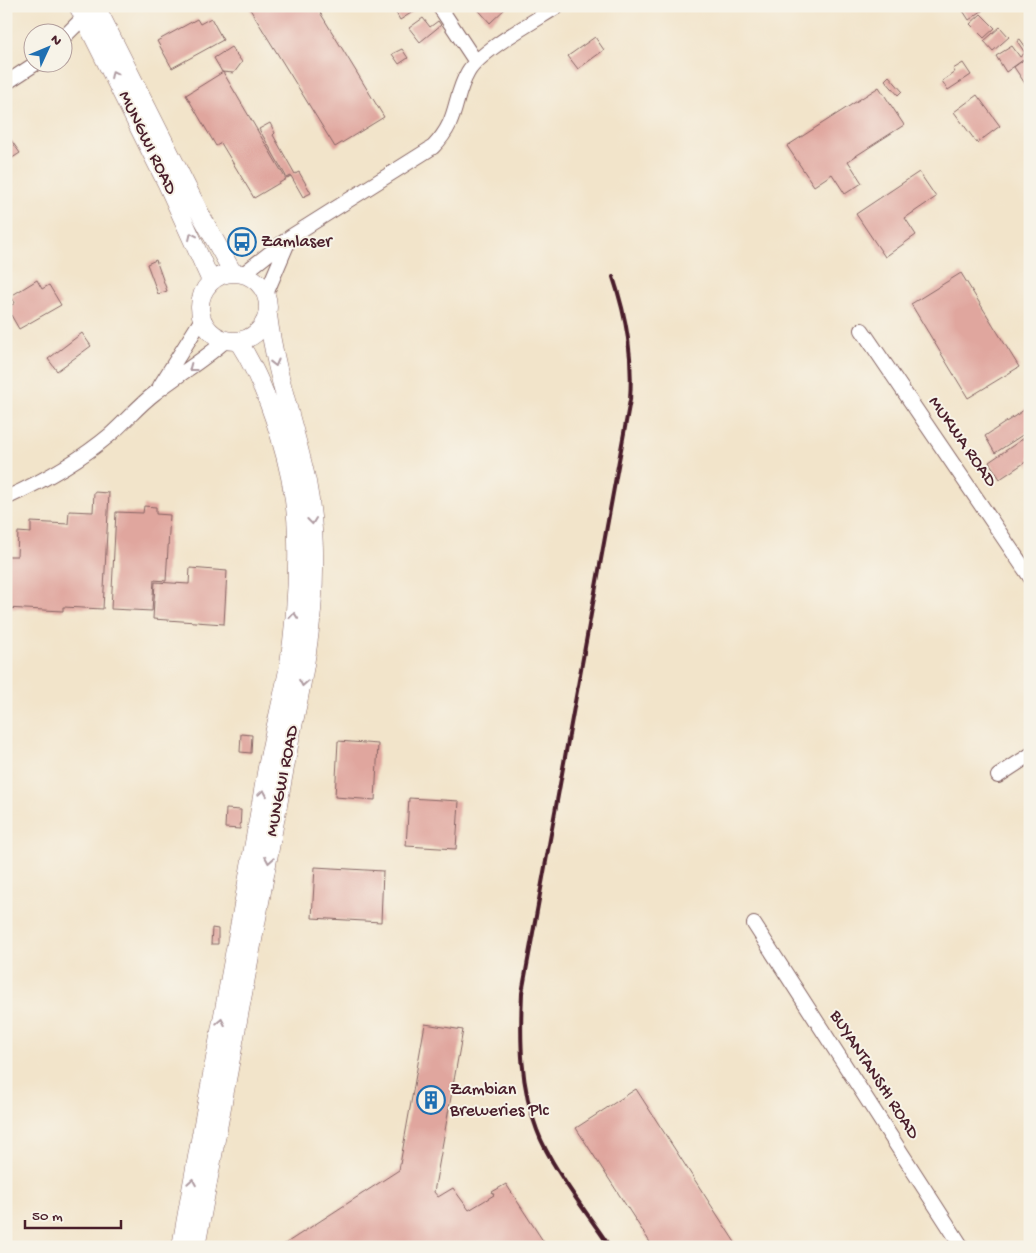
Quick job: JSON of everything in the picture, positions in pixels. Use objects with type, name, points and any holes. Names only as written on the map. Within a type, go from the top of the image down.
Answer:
[{"type":"main road","name":"MUNGWI ROAD","points":[[86,10],[202,217],[238,273]]},
{"type":"main road","name":"MUNGWI ROAD","points":[[86,10],[211,281]]},
{"type":"main road","points":[[238,273],[261,285],[266,294],[268,315],[260,330],[246,339],[232,341],[212,332],[202,319],[201,298],[211,281],[225,274],[238,273]]},
{"type":"main road","name":"MUNGWI ROAD","points":[[181,1247],[216,1047],[255,890],[302,686],[310,636],[315,559],[307,483],[275,365],[268,315]]},
{"type":"main road","name":"MUNGWI ROAD","points":[[196,1247],[255,890],[266,773],[292,641],[298,539],[294,504],[272,414],[256,371],[232,341]]},
{"type":"street","points":[[440,6],[476,62]]},
{"type":"street","points":[[238,273],[290,237],[433,146],[446,134],[462,83],[476,62],[558,6]]},
{"type":"street","points":[[72,27],[86,10]]},
{"type":"street","points":[[6,83],[23,72]]},
{"type":"street","points":[[266,294],[290,237]]},
{"type":"street","points":[[155,393],[202,319]]},
{"type":"street","name":"MUKWA ROAD","points":[[862,330],[1030,577]]},
{"type":"street","points":[[6,498],[46,479],[89,451],[155,393],[232,341]]},
{"type":"street","points":[[998,776],[1030,755]]},
{"type":"street","name":"BUYANTANSHI ROAD","points":[[754,924],[962,1247]]},
{"type":"building","points":[[248,6],[316,6],[384,117],[335,147]]},
{"type":"building","points":[[402,6],[418,6],[419,8],[400,20],[395,11]]},
{"type":"building","points":[[475,6],[508,6],[490,23]]},
{"type":"building","points":[[960,6],[980,6],[983,10],[969,20]]},
{"type":"building","points":[[981,14],[995,28],[984,38],[970,24]]},
{"type":"building","points":[[211,18],[223,40],[172,68],[157,41],[197,19],[200,24]]},
{"type":"building","points":[[423,18],[430,27],[438,21],[441,25],[420,42],[409,28]]},
{"type":"building","points":[[1000,27],[1009,37],[993,51],[984,41]]},
{"type":"building","points":[[595,37],[604,50],[578,69],[568,56]]},
{"type":"building","points":[[1020,39],[1027,49],[1030,47],[1030,83],[1026,85],[1014,67],[1026,58],[1006,72],[996,56],[1012,46],[1020,57],[1025,53],[1017,41]]},
{"type":"building","points":[[231,47],[242,62],[234,73],[222,72],[214,58]]},
{"type":"building","points":[[402,49],[408,58],[399,64],[392,54]]},
{"type":"building","points":[[963,63],[971,75],[948,90],[942,81],[955,72],[953,69]]},
{"type":"building","points":[[223,72],[286,179],[254,198],[221,143],[216,146],[186,95]]},
{"type":"building","points":[[889,76],[902,91],[898,95],[885,80]]},
{"type":"building","points":[[879,87],[904,125],[848,161],[862,183],[845,194],[832,174],[814,186],[787,146]]},
{"type":"building","points":[[977,95],[1000,126],[977,143],[954,112]]},
{"type":"building","points":[[270,123],[275,133],[273,135],[295,174],[299,172],[311,193],[303,197],[291,176],[287,178],[259,129]]},
{"type":"building","points":[[6,133],[20,153],[6,162]]},
{"type":"building","points":[[919,172],[936,197],[905,218],[916,235],[885,257],[856,214]]},
{"type":"building","points":[[156,260],[167,291],[158,294],[147,264]]},
{"type":"building","points":[[961,273],[1019,367],[968,398],[911,304]]},
{"type":"building","points":[[37,280],[42,289],[49,285],[61,305],[19,329],[7,308],[15,303],[11,296]]},
{"type":"building","points":[[82,333],[91,346],[57,371],[48,359]]},
{"type":"building","points":[[1030,406],[1030,430],[995,453],[985,436]]},
{"type":"building","points":[[1030,434],[1030,466],[1027,461],[1000,479],[989,462]]},
{"type":"building","points":[[94,492],[109,493],[103,609],[63,607],[63,611],[6,608],[6,556],[17,556],[18,532],[31,533],[31,522],[68,524],[69,511],[93,512]]},
{"type":"building","points":[[144,506],[156,507],[156,514],[170,515],[166,581],[154,580],[152,611],[111,609],[116,512],[143,513]]},
{"type":"building","points":[[190,568],[227,571],[224,624],[153,619],[155,582],[189,584]]},
{"type":"building","points":[[241,734],[252,735],[251,753],[240,752]]},
{"type":"building","points":[[338,741],[378,744],[375,800],[335,797]]},
{"type":"building","points":[[409,798],[459,801],[456,849],[406,846]]},
{"type":"building","points":[[226,809],[241,810],[240,829],[225,828]]},
{"type":"building","points":[[315,867],[383,871],[381,922],[312,918]]},
{"type":"building","points":[[212,928],[218,929],[218,944],[211,944]]},
{"type":"building","name":"Zambian Breweries Plc","points":[[425,1024],[463,1030],[434,1192],[438,1197],[453,1188],[469,1210],[494,1195],[492,1192],[506,1184],[547,1247],[280,1247],[399,1170]]},
{"type":"building","points":[[636,1089],[738,1247],[653,1247],[576,1128]]},
{"type":"railway","points":[[610,1247],[560,1174],[537,1130],[531,1113],[524,1079],[521,1028],[522,993],[630,400],[631,368],[628,338],[613,277]]},
{"type":"place","name":"Zamlaser","points":[[242,242]]},
{"type":"place","name":"Zambian Breweries Plc","points":[[431,1100]]}]
